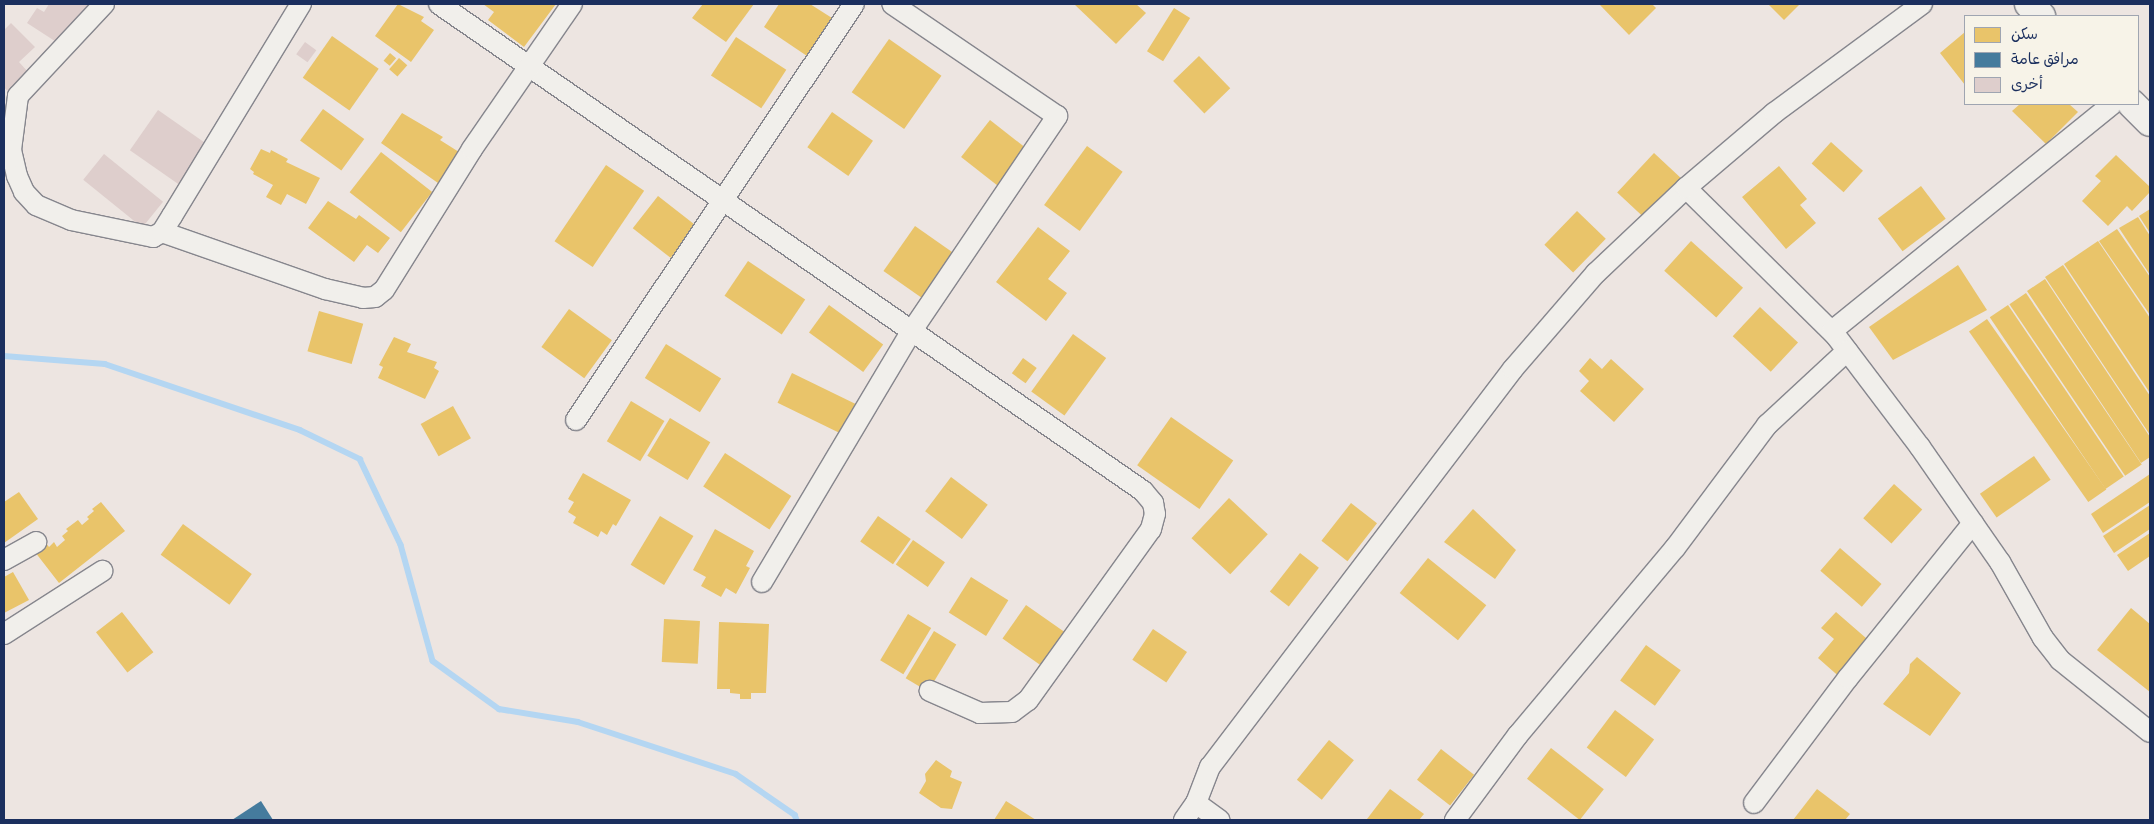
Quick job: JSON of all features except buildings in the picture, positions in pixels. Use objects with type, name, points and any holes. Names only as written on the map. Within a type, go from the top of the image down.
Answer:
[{"type":"main road","points":[[2029,4],[2040,15]]},
{"type":"main road","points":[[2133,105],[2150,122]]},
{"type":"street","points":[[104,4],[18,96],[11,150],[17,176],[24,192],[36,205],[71,220],[153,238],[162,232],[301,4]]},
{"type":"street","points":[[439,4],[721,202],[1143,491],[1153,503],[1155,514],[1151,529],[1028,700],[1012,712],[980,713],[930,691]]},
{"type":"street","points":[[162,232],[325,289],[363,298],[375,297],[384,290],[528,67],[572,4]]},
{"type":"street","points":[[576,420],[854,4]]},
{"type":"street","points":[[762,582],[911,332],[1057,116],[892,4]]},
{"type":"street","points":[[1184,820],[1196,803],[1210,767],[1513,369],[1596,273],[1686,188],[1774,113],[1922,4]]},
{"type":"street","points":[[1832,331],[2111,105]]},
{"type":"street","points":[[1686,188],[1832,331],[1973,523],[2060,660],[2150,732]]},
{"type":"street","points":[[1455,820],[1518,735],[1675,548],[1767,425],[1847,351]]},
{"type":"street","points":[[1754,803],[1848,678],[1973,523]]},
{"type":"street","points":[[4,560],[36,542]]},
{"type":"street","points":[[4,634],[102,571]]},
{"type":"street","points":[[1196,803],[1219,820]]},
{"type":"waterway","points":[[4,356],[105,364],[300,430],[360,459],[401,545],[433,661],[499,709],[578,722],[736,774],[795,815],[797,820]]}]
